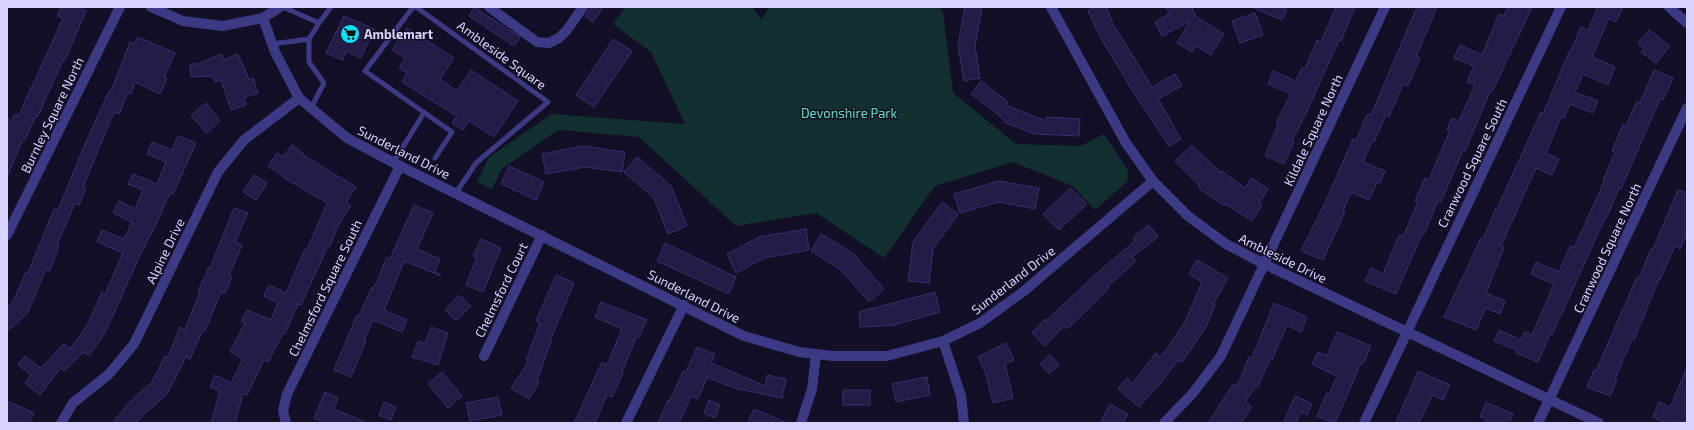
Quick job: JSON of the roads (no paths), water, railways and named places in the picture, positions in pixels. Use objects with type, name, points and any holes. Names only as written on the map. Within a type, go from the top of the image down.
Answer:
[{"type":"street","name":"Burnley Square North","points":[[7,235],[120,7]]},
{"type":"street","points":[[151,7],[183,22],[223,26],[263,18],[282,7]]},
{"type":"street","points":[[489,7],[537,42],[549,43],[555,41],[567,30],[583,7]]},
{"type":"street","name":"Ambleside Drive","points":[[1051,7],[1126,143],[1153,181],[1188,216],[1226,244],[1264,264],[1599,423]]},
{"type":"street","name":"Kildale Square North","points":[[1164,423],[1193,394],[1221,356],[1385,7]]},
{"type":"street","name":"Cranwood Square South","points":[[1364,423],[1561,7]]},
{"type":"street","points":[[1670,7],[1687,23]]},
{"type":"street","name":"Sunderland Drive","points":[[263,18],[272,44],[299,98],[347,138],[744,336],[777,347],[816,355],[887,356],[943,341],[980,323],[1024,291],[1153,181]]},
{"type":"street","name":"Alpine Drive","points":[[61,423],[73,403],[109,374],[134,344],[218,172],[244,140],[299,98]]},
{"type":"street","name":"Cranwood Square North","points":[[1538,423],[1687,108]]},
{"type":"street","name":"Chelmsford Square South","points":[[286,423],[283,411],[287,394],[397,164]]},
{"type":"street","name":"Chelmsford Court","points":[[484,356],[542,235]]},
{"type":"street","points":[[626,423],[684,305]]},
{"type":"street","points":[[943,341],[961,396],[964,423]]},
{"type":"street","points":[[801,423],[812,389],[816,355]]},
{"type":"lane","points":[[282,7],[319,23]]},
{"type":"lane","points":[[311,108],[324,83],[310,62],[309,38],[331,7]]},
{"type":"lane","name":"Ambleside Square","points":[[435,158],[452,132],[365,71],[414,7],[548,102],[476,163],[456,193]]},
{"type":"lane","points":[[272,44],[309,38]]},
{"type":"lane","points":[[397,164],[424,113]]},
{"type":"place","name":"Amblemart","points":[[350,34]]},
{"type":"park label","name":"Devonshire Park","points":[[849,113]]}]
